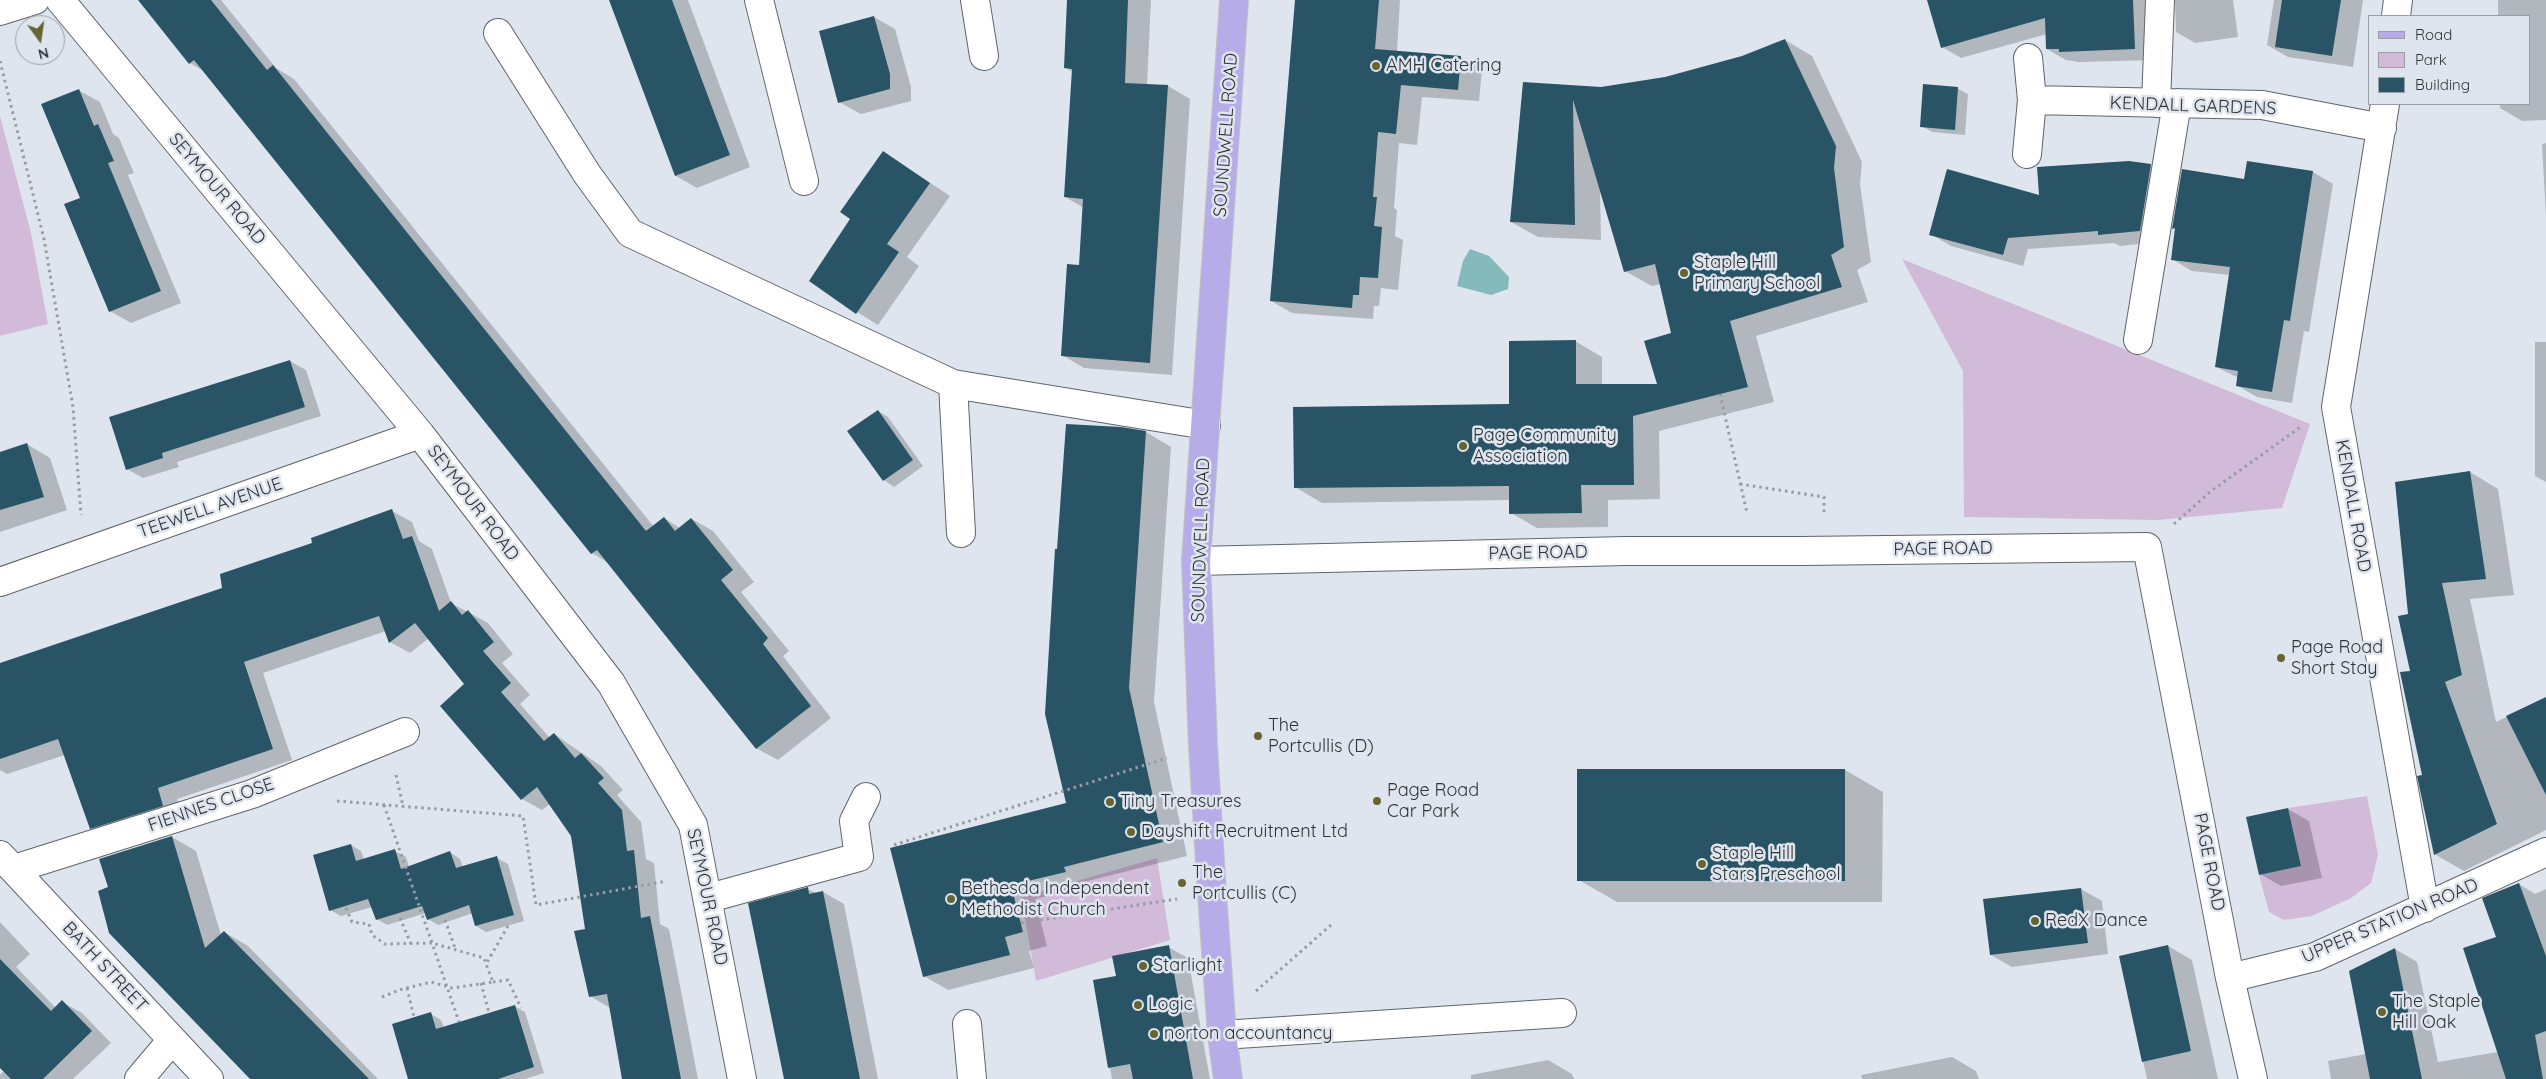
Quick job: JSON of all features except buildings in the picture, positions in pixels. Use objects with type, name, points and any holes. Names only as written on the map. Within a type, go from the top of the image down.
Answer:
[{"type":"main road","name":"SOUNDWELL ROAD","points":[[1228,1079],[1222,1028],[1212,894],[1203,746],[1196,561],[1234,0]]},
{"type":"street","points":[[0,11],[35,0]]},
{"type":"street","name":"SEYMOUR ROAD","points":[[60,0],[420,434],[611,683],[693,825],[742,1079]]},
{"type":"street","points":[[760,0],[804,181]]},
{"type":"street","points":[[975,0],[984,56]]},
{"type":"street","points":[[2138,340],[2167,103],[2160,0]]},
{"type":"street","points":[[2396,15],[2398,0]]},
{"type":"street","points":[[498,33],[587,174],[630,233],[953,384],[1206,425]]},
{"type":"street","points":[[2027,154],[2032,100],[2028,58]]},
{"type":"street","name":"KENDALL GARDENS","points":[[2032,100],[2262,105],[2384,116]]},
{"type":"street","name":"KENDALL ROAD","points":[[2384,116],[2336,407],[2426,908]]},
{"type":"street","points":[[953,384],[961,533]]},
{"type":"street","name":"TEEWELL AVENUE","points":[[0,582],[420,434]]},
{"type":"street","name":"PAGE ROAD","points":[[1196,561],[1626,550],[1824,551],[2147,547],[2230,978],[2253,1079]]},
{"type":"street","name":"FIENNES CLOSE","points":[[7,862],[252,794],[404,732]]},
{"type":"street","points":[[706,887],[859,857],[854,822],[866,797]]},
{"type":"street","name":"UPPER STATION ROAD","points":[[2230,978],[2315,957],[2546,852]]},
{"type":"street","name":"BATH STREET","points":[[7,862],[209,1079]]},
{"type":"street","points":[[1222,1028],[1562,1013]]},
{"type":"street","points":[[967,1024],[972,1079]]},
{"type":"street","points":[[139,1079],[172,1040]]},
{"type":"path","points":[[0,61],[44,239],[73,407],[81,506],[79,554]]},
{"type":"path","points":[[1720,394],[1755,551]]},
{"type":"path","points":[[2147,547],[2211,491],[2294,431],[2336,407]]},
{"type":"path","points":[[1740,484],[1824,497],[1824,551]]},
{"type":"path","points":[[859,857],[1203,746]]},
{"type":"path","points":[[328,800],[523,816],[536,905],[706,887]]},
{"type":"path","points":[[384,804],[459,1022]]},
{"type":"path","points":[[1021,923],[1212,894]]},
{"type":"path","points":[[346,908],[352,922],[369,924],[372,935],[385,944],[432,943],[484,958],[493,982]]},
{"type":"path","points":[[400,918],[411,944]]},
{"type":"path","points":[[445,920],[455,949]]},
{"type":"path","points":[[1222,1028],[1331,925]]},
{"type":"path","points":[[486,964],[508,926]]},
{"type":"path","points":[[382,997],[431,982],[452,988],[508,980],[521,1008]]},
{"type":"path","points":[[482,983],[489,1012]]},
{"type":"path","points":[[407,988],[414,1017]]},
{"type":"green space","points":[[0,116],[31,233],[48,324],[0,336]]},
{"type":"green space","points":[[1902,259],[2310,424],[2282,508],[2159,520],[1964,517],[1963,371]]},
{"type":"green space","points":[[2367,796],[2378,855],[2371,883],[2351,898],[2312,916],[2284,920],[2269,912],[2259,875],[2301,866],[2288,808]]},
{"type":"green space","points":[[1157,858],[1170,940],[1036,981],[1021,897]]},
{"type":"water","points":[[1470,249],[1489,256],[1509,277],[1508,289],[1491,295],[1457,286],[1463,261]]},
{"type":"place","name":"AMH Catering","points":[[1376,66]]},
{"type":"place","name":"Staple Hill Primary School","points":[[1684,273]]},
{"type":"place","name":"Page Community Association","points":[[1463,446]]},
{"type":"place","name":"Page Road Short Stay","points":[[2281,658]]},
{"type":"place","name":"The Portcullis (D)","points":[[1258,736]]},
{"type":"place","name":"Page Road Car Park","points":[[1377,801]]},
{"type":"place","name":"Tiny Treasures","points":[[1110,802]]},
{"type":"place","name":"Dayshift Recruitment Ltd","points":[[1131,832]]},
{"type":"place","name":"Staple Hill Stars Preschool","points":[[1702,864]]},
{"type":"place","name":"The Portcullis (C)","points":[[1182,883]]},
{"type":"place","name":"Bethesda Independent Methodist Church","points":[[951,899]]},
{"type":"place","name":"RedX Dance","points":[[2035,921]]},
{"type":"place","name":"Starlight","points":[[1143,966]]},
{"type":"place","name":"Logic","points":[[1138,1005]]},
{"type":"place","name":"The Staple Hill Oak","points":[[2382,1012]]},
{"type":"place","name":"norton accountancy","points":[[1154,1034]]}]
